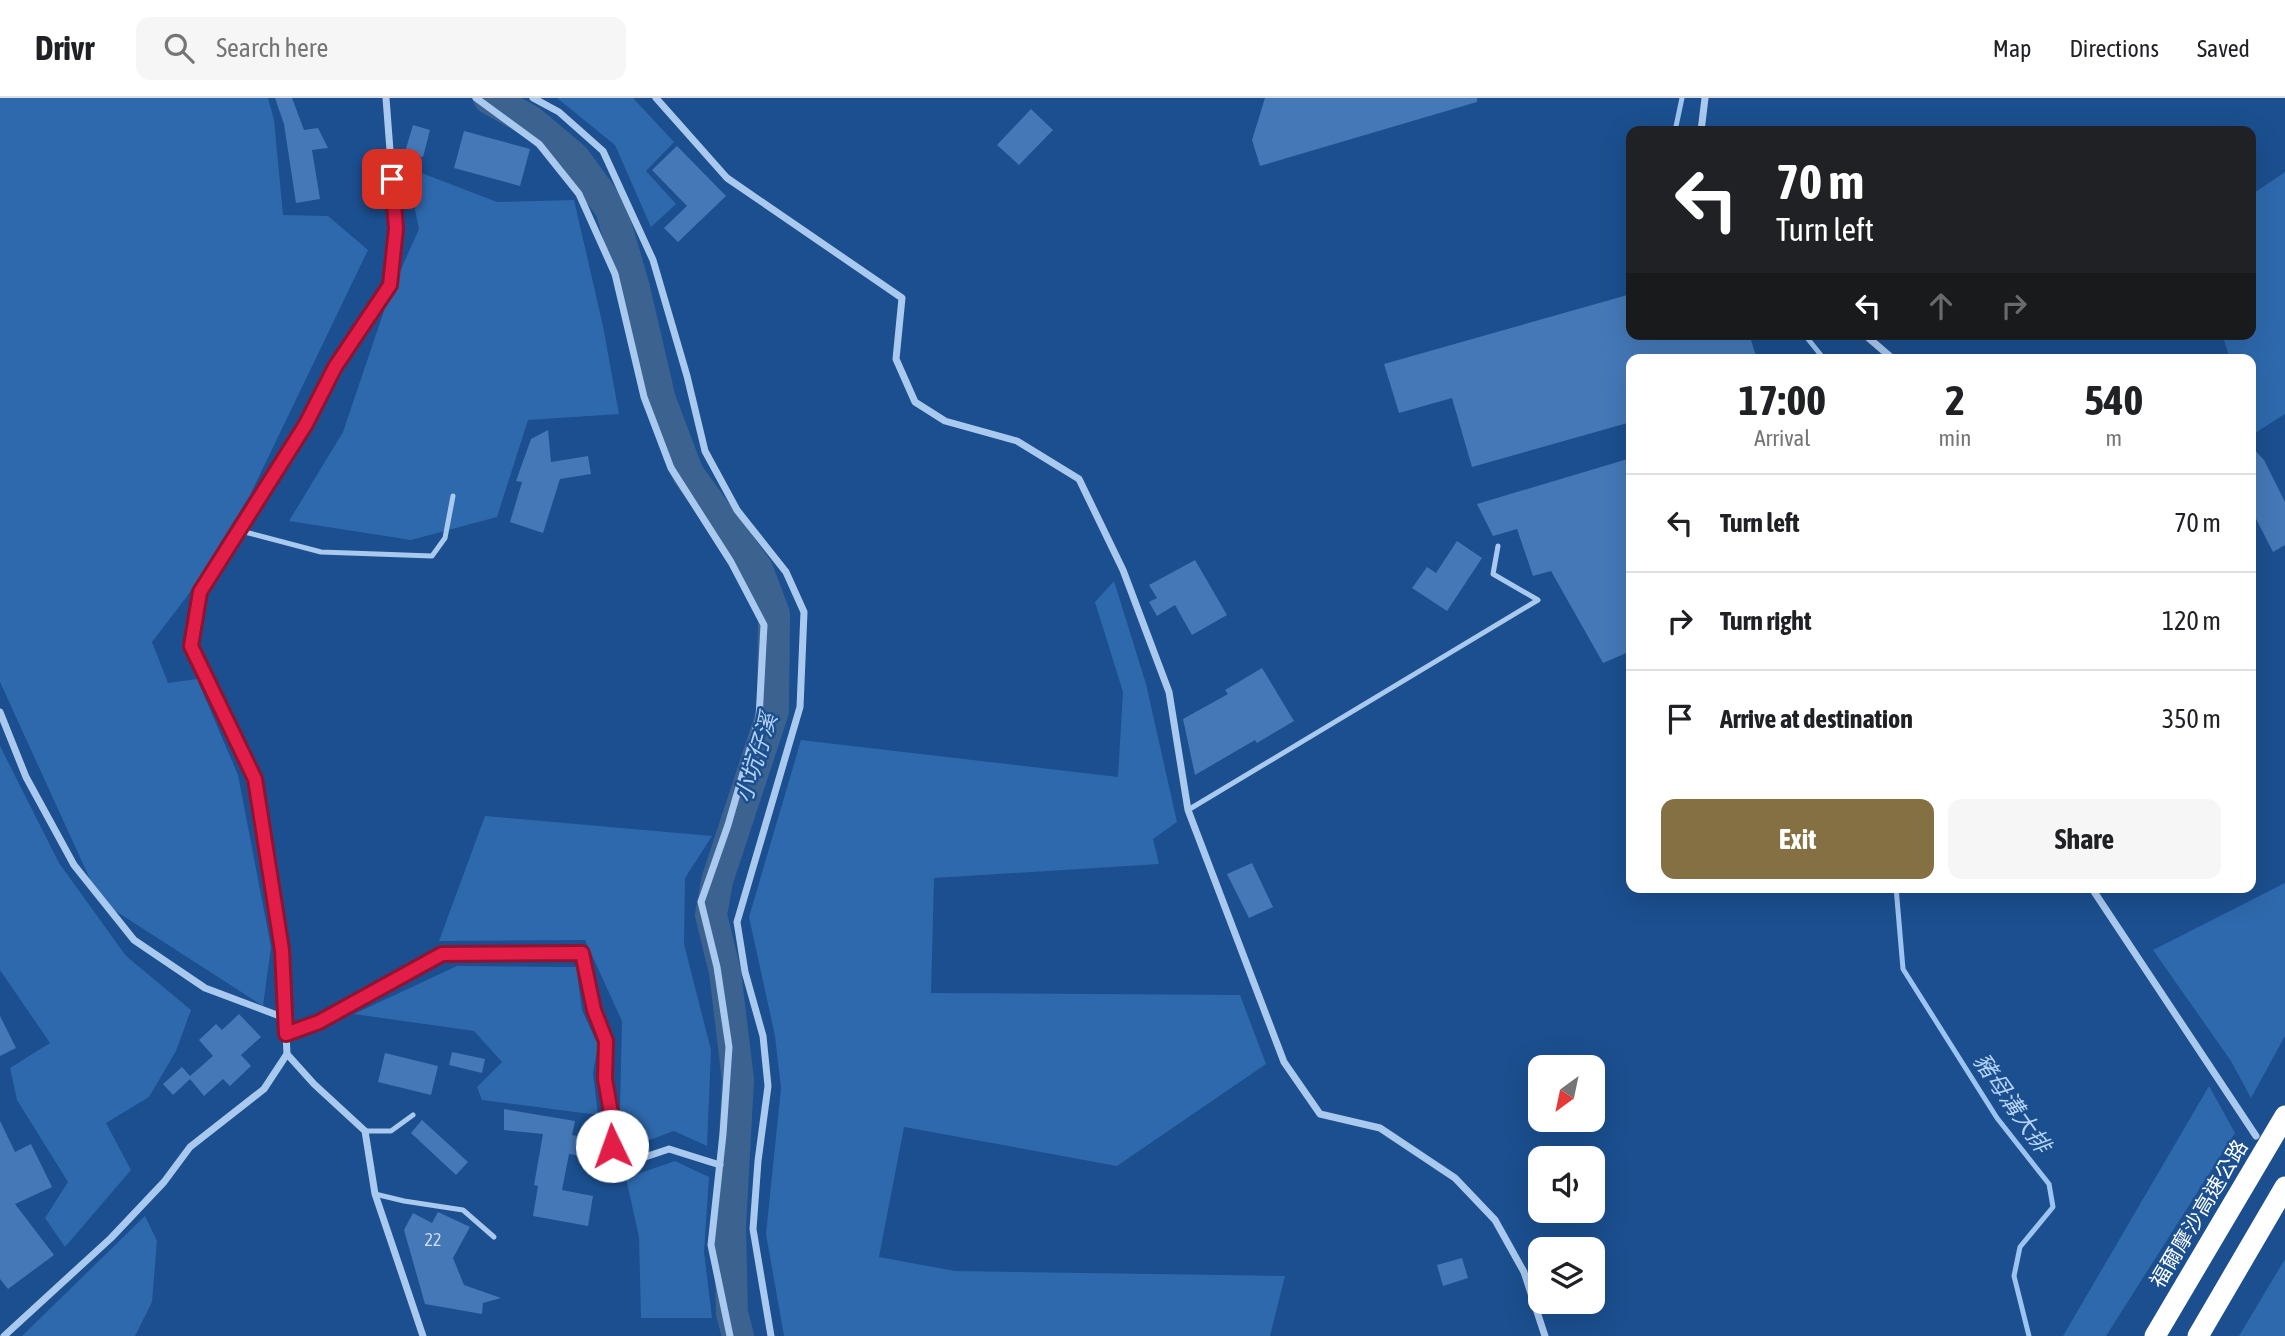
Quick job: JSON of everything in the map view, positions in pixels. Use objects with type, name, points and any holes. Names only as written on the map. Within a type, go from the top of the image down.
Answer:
[{"type":"highway","name":"福爾摩沙高速公路","points":[[2155,1336],[2285,1116]]},
{"type":"highway","points":[[2197,1336],[2285,1187]]},
{"type":"street","points":[[4,1336],[111,1238],[164,1182],[190,1147],[264,1089],[287,1054],[282,950],[255,779],[191,646],[200,592],[241,531],[306,424],[335,367],[390,285],[396,229],[386,98]]},
{"type":"street","points":[[476,98],[538,144],[579,194],[615,274],[645,397],[671,468],[731,562],[764,625],[759,718],[728,825],[701,902],[717,967],[729,1047],[711,1245],[730,1336]]},
{"type":"street","points":[[533,98],[559,112],[603,150],[653,260],[687,376],[705,451],[737,510],[786,572],[804,612],[800,707],[737,922],[745,972],[763,1036],[768,1086],[753,1228],[771,1336]]},
{"type":"street","points":[[656,98],[727,178],[902,298],[896,359],[915,402],[945,421],[1017,442],[1079,480],[1123,570],[1169,692],[1188,810],[1284,1062],[1320,1114],[1380,1128],[1455,1178],[1495,1220],[1524,1272],[1545,1336]]},
{"type":"street","points":[[1701,126],[1704,98]]},
{"type":"street","points":[[1871,340],[1887,354]]},
{"type":"street","points":[[0,712],[26,777],[74,865],[134,940],[205,988],[285,1018]]},
{"type":"street","points":[[2095,893],[2256,1136]]},
{"type":"street","points":[[286,1034],[319,1022],[442,954],[582,953],[594,1010],[606,1041],[605,1079],[614,1130],[611,1162],[624,1164],[669,1149],[719,1165]]},
{"type":"street","points":[[287,1054],[314,1084],[365,1130],[375,1194],[423,1336]]},
{"type":"lane","points":[[241,531],[321,552],[432,556],[445,538],[453,496]]},
{"type":"lane","points":[[1188,810],[1538,600],[1493,574],[1498,547]]},
{"type":"lane","points":[[365,1130],[391,1131],[413,1115]]},
{"type":"lane","points":[[375,1194],[463,1210],[494,1237]]},
{"type":"shaded area","points":[[0,98],[268,98],[274,120],[283,215],[328,216],[368,250],[250,495],[188,595],[152,642],[168,683],[197,679],[238,775],[271,947],[263,1006],[100,901],[0,682]]},
{"type":"shaded area","points":[[557,98],[633,98],[674,142],[646,171],[676,204],[651,227],[615,145]]},
{"type":"shaded area","points":[[406,167],[497,202],[574,200],[603,326],[619,414],[528,420],[497,517],[411,540],[289,521],[343,432],[389,296],[419,229]]},
{"type":"shaded area","points":[[2285,172],[2285,414],[2256,432],[2256,354],[2228,354],[2224,340],[2256,340],[2256,192]]},
{"type":"shaded area","points":[[1114,581],[1146,684],[1177,822],[1153,839],[1159,864],[934,878],[931,993],[1240,995],[1266,1064],[1117,1166],[904,1127],[879,1257],[955,1271],[1285,1276],[1270,1336],[784,1336],[766,1234],[781,1088],[775,1036],[749,917],[801,740],[1118,777],[1123,692],[1095,602]]},
{"type":"shaded area","points":[[0,746],[59,863],[126,956],[191,1010],[176,1051],[149,1097],[106,1123],[131,1170],[65,1247],[45,1218],[68,1182],[17,1100],[10,1068],[50,1043],[0,970]]},
{"type":"shaded area","points":[[485,816],[712,836],[685,878],[684,944],[711,1050],[707,1146],[674,1131],[619,1151],[622,1021],[585,940],[439,941]]},
{"type":"shaded area","points":[[2285,883],[2285,1036],[2251,1098],[2231,1061],[2153,950]]},
{"type":"shaded area","points":[[457,966],[576,967],[582,1010],[598,1045],[593,1073],[598,1115],[482,1100],[477,1087],[502,1062],[474,1031],[354,1014]]},
{"type":"shaded area","points":[[2209,1086],[2235,1133],[2106,1336],[2063,1336]]},
{"type":"shaded area","points":[[675,1161],[709,1177],[704,1252],[712,1318],[641,1318],[639,1237],[626,1178]]},
{"type":"shaded area","points":[[145,1216],[157,1241],[152,1302],[135,1336],[22,1336]]},
{"type":"shaded area","points":[[2285,1259],[2285,1336],[2239,1336]]},
{"type":"building","points":[[275,98],[292,98],[304,130],[318,128],[328,148],[312,150],[320,199],[296,203],[284,124]]},
{"type":"building","points":[[1265,98],[1477,98],[1477,102],[1260,166],[1252,140]]},
{"type":"building","points":[[1031,109],[1053,130],[1019,165],[997,145]]},
{"type":"building","points":[[413,125],[430,130],[423,157],[405,152]]},
{"type":"building","points":[[464,131],[530,149],[520,186],[454,168]]},
{"type":"building","points":[[677,146],[726,196],[678,242],[664,228],[687,206],[652,170]]},
{"type":"building","points":[[1626,295],[1626,340],[1751,340],[1755,354],[1626,354],[1626,423],[1472,467],[1452,398],[1399,413],[1384,364]]},
{"type":"building","points":[[548,430],[551,462],[588,456],[591,474],[560,479],[543,533],[510,522],[522,482],[516,481],[531,439]]},
{"type":"building","points":[[2256,451],[2264,460],[2285,502],[2285,545],[2273,552],[2256,519]]},
{"type":"building","points":[[1626,459],[1626,653],[1603,663],[1551,571],[1533,576],[1517,529],[1493,536],[1477,504]]},
{"type":"building","points":[[1457,541],[1482,558],[1447,611],[1412,588],[1427,567],[1436,573]]},
{"type":"building","points":[[1195,560],[1227,615],[1192,635],[1175,605],[1157,616],[1149,602],[1157,598],[1149,585]]},
{"type":"building","points":[[1262,668],[1294,721],[1195,775],[1183,719],[1228,694],[1225,690]]},
{"type":"building","points":[[1252,863],[1273,907],[1249,918],[1227,874]]},
{"type":"building","points":[[239,1014],[261,1037],[241,1055],[251,1066],[230,1086],[223,1079],[204,1096],[190,1079],[173,1095],[163,1084],[182,1067],[190,1076],[213,1056],[199,1040],[216,1024],[222,1030]]},
{"type":"building","points":[[0,1016],[16,1048],[0,1056]]},
{"type":"building","points":[[452,1052],[485,1059],[482,1073],[449,1065]]},
{"type":"building","points":[[385,1053],[438,1066],[431,1095],[378,1082]]},
{"type":"building","points":[[504,1109],[575,1121],[572,1135],[607,1141],[605,1160],[569,1154],[562,1190],[593,1196],[588,1226],[533,1216],[538,1186],[534,1185],[543,1134],[504,1130]]},
{"type":"building","points":[[422,1120],[468,1162],[456,1175],[411,1133]]},
{"type":"building","points":[[0,1121],[15,1152],[31,1144],[52,1187],[15,1204],[54,1255],[8,1289],[0,1279]]},
{"type":"building","points":[[438,1212],[470,1227],[453,1258],[464,1285],[501,1298],[483,1303],[482,1314],[425,1304],[404,1230],[413,1213],[432,1223]]},
{"type":"building","points":[[1462,1258],[1468,1278],[1443,1286],[1437,1265]]},
{"type":"waterway","name":"小坑仔溪","points":[[489,98],[530,121],[574,158],[611,209],[634,288],[660,400],[688,474],[757,569],[774,614],[773,711],[717,881],[711,915],[725,972],[738,1080],[730,1227],[732,1313],[738,1336]]},
{"type":"waterway","name":"豬母溝大排","points":[[1676,126],[1682,98]]},
{"type":"waterway","name":"豬母溝大排","points":[[1809,340],[1820,354]]},
{"type":"waterway","name":"豬母溝大排","points":[[1897,893],[1903,969],[1997,1118],[2049,1184],[2053,1207],[2020,1247],[2014,1276],[2029,1336]]},
{"type":"route","points":[[392,179],[396,229],[390,285],[335,367],[306,424],[241,531],[200,592],[191,646],[255,779],[282,950],[286,1034],[319,1022],[442,954],[582,953],[594,1010],[606,1041],[605,1079],[614,1130],[612,1146]]}]
